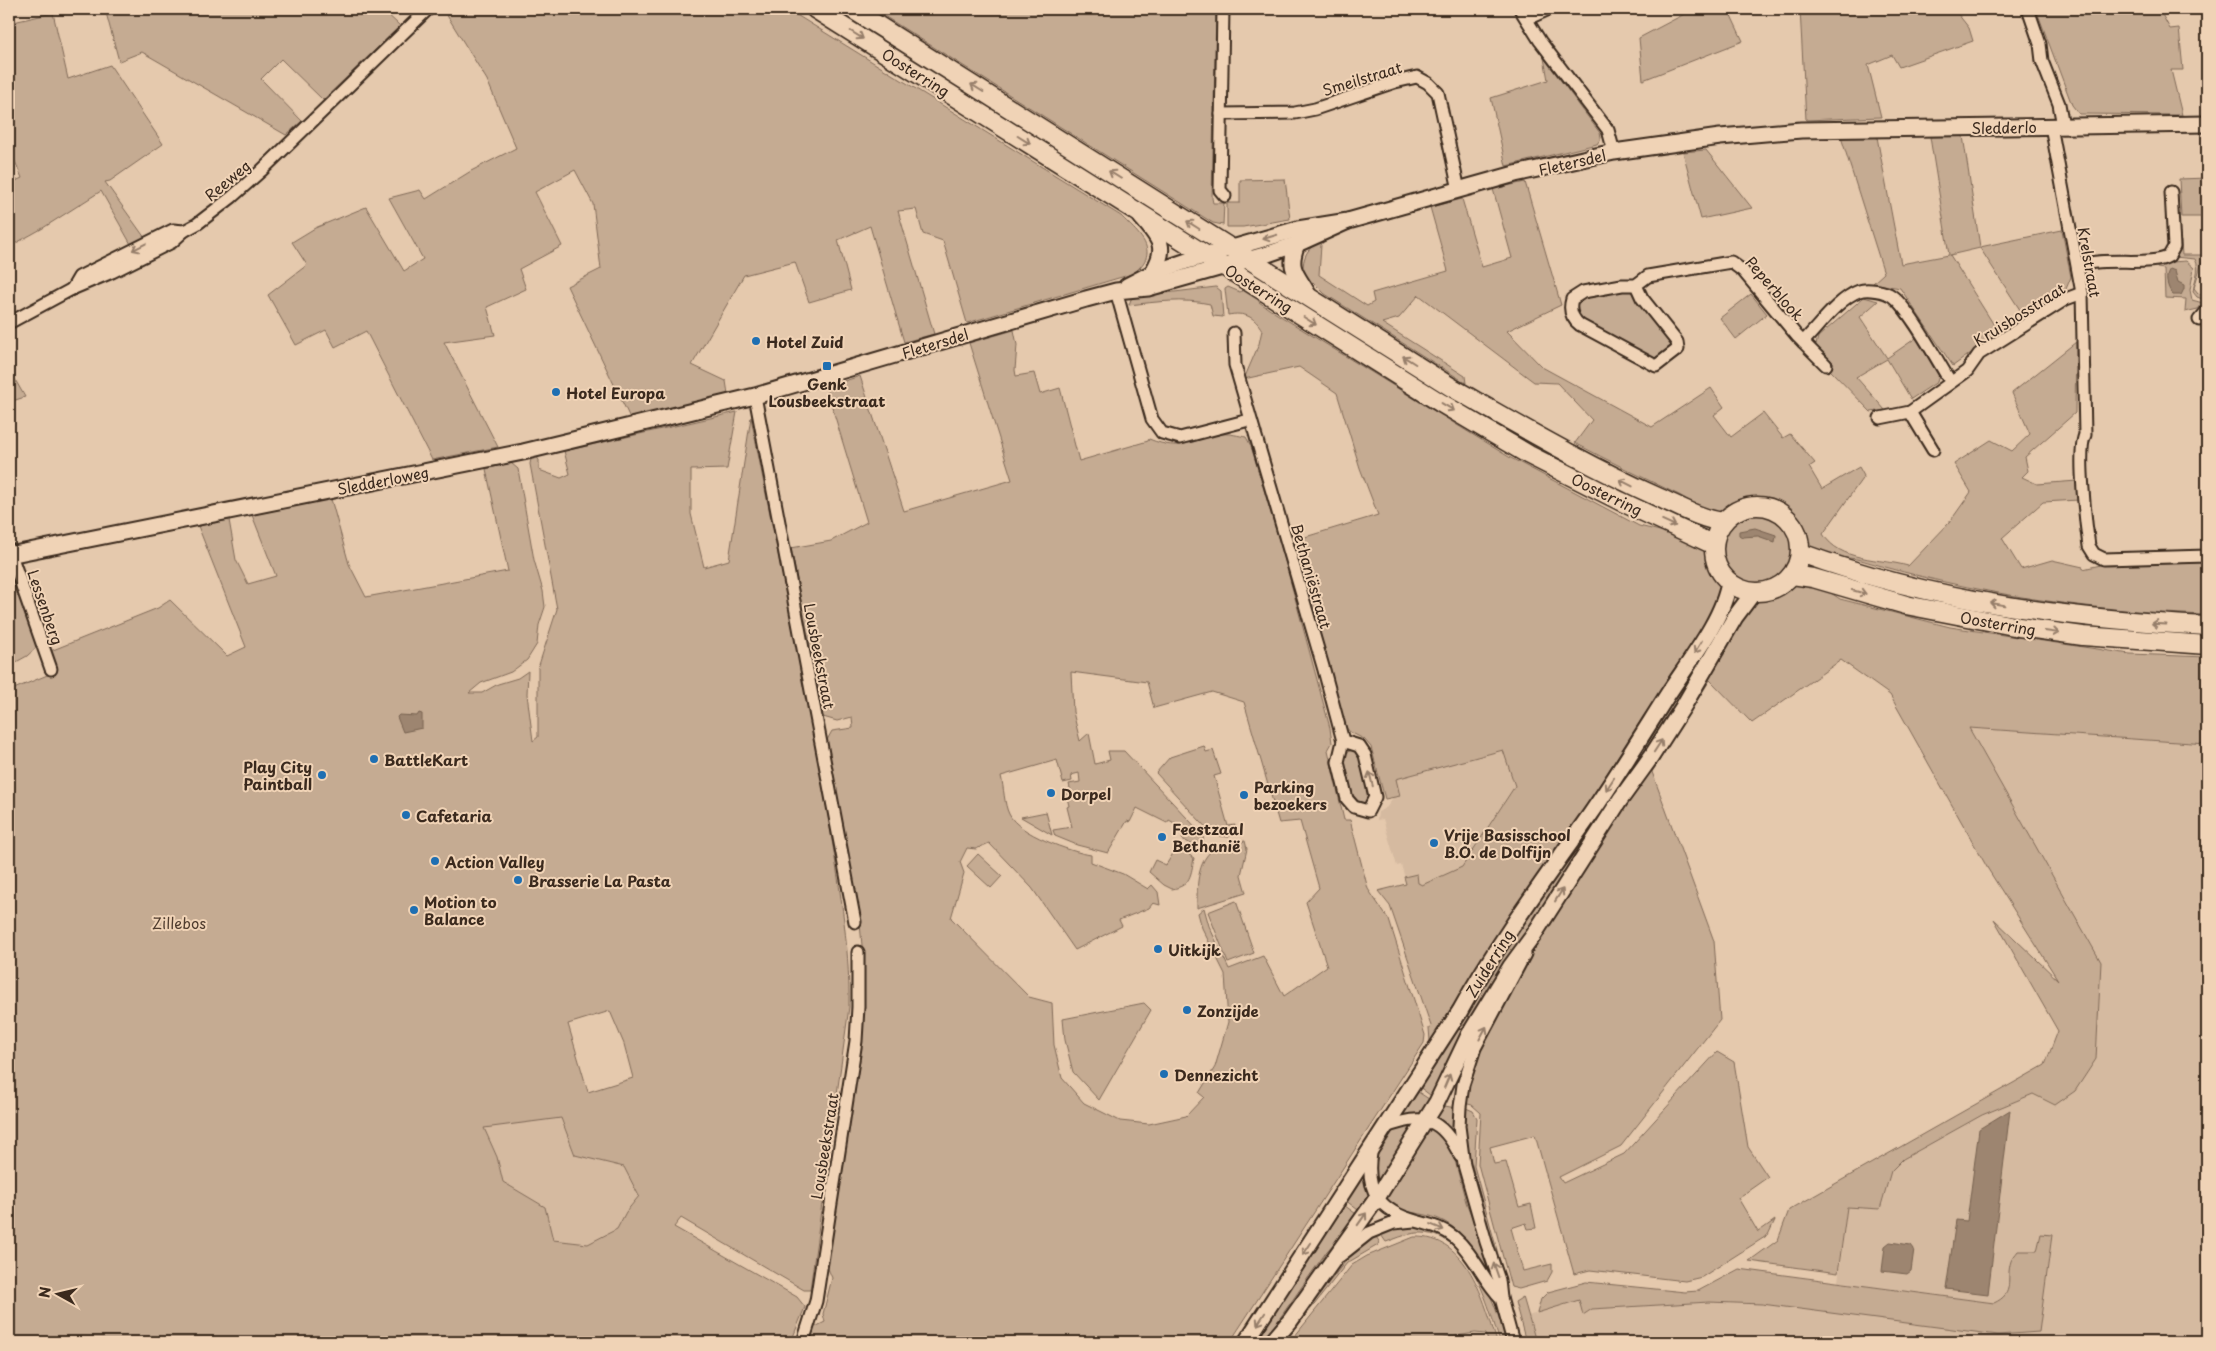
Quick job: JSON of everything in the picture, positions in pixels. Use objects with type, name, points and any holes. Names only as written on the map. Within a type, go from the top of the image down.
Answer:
[{"type":"main road","name":"Oosterring","points":[[815,9],[1441,403],[1529,455],[1620,501],[1714,545]]},
{"type":"main road","name":"Oosterring","points":[[852,9],[1230,249],[1452,387],[1540,438],[1631,485],[1706,518],[1724,522]]},
{"type":"main road","points":[[1760,506],[1774,509],[1786,516],[1794,526],[1800,539],[1801,553],[1792,575],[1786,582],[1771,591],[1753,592],[1740,589],[1729,582],[1718,569],[1714,545],[1717,533],[1724,522],[1734,512],[1746,507],[1760,506]]},
{"type":"main road","name":"Oosterring","points":[[1801,553],[1899,583],[1973,600],[2085,617],[2207,626]]},
{"type":"main road","name":"Oosterring","points":[[1792,575],[1813,578],[1906,605],[2019,627],[2093,637],[2207,645]]},
{"type":"street","name":"Reeweg","points":[[9,323],[72,289],[79,277],[173,230],[184,231],[232,197],[428,9]]},
{"type":"street","points":[[1223,9],[1220,190],[1225,196]]},
{"type":"street","points":[[1520,9],[1540,41],[1608,130],[1614,152]]},
{"type":"street","points":[[1527,20],[1549,9]]},
{"type":"street","name":"Krelstraat","points":[[2028,9],[2040,44],[2042,60],[2059,104],[2057,126],[2068,224],[2082,293],[2085,434],[2083,440],[2083,462],[2088,546],[2094,554],[2104,559],[2207,556]]},
{"type":"street","name":"Smeilstraat","points":[[1221,114],[1295,113],[1315,109],[1394,82],[1417,77],[1428,83],[1438,93],[1459,190]]},
{"type":"street","name":"Sledderlo","points":[[1801,130],[2207,124]]},
{"type":"street","name":"Fletersdel","points":[[755,396],[1116,291],[1152,273],[1298,229],[1348,221],[1516,174],[1614,152],[1720,137],[1801,130]]},
{"type":"street","points":[[2078,266],[2089,261],[2158,260],[2169,256],[2174,248],[2171,192]]},
{"type":"street","points":[[1135,210],[1160,240],[1162,247],[1158,265],[1152,273]]},
{"type":"street","name":"Fletersdel","points":[[1116,291],[1148,288],[1225,266],[1297,244],[1348,221]]},
{"type":"street","points":[[1297,244],[1292,266],[1294,274],[1304,286],[1310,298]]},
{"type":"street","name":"Peperblook","points":[[1636,285],[1642,298],[1677,342],[1678,350],[1656,366],[1575,322],[1571,311],[1572,299],[1578,294],[1622,285],[1636,285],[1648,276],[1731,262],[1743,271],[1803,342]]},
{"type":"street","points":[[1826,365],[1803,342],[1846,298],[1861,290],[1876,291],[1892,296],[1904,309],[1950,381]]},
{"type":"street","points":[[1116,291],[1152,419],[1162,433],[1180,438],[1250,420]]},
{"type":"street","name":"Kruisbosstraat","points":[[1880,418],[1910,412],[1950,381],[1967,371],[1979,354],[2066,300],[2082,293]]},
{"type":"street","points":[[2199,320],[2207,311]]},
{"type":"street","name":"Bethaniëstraat","points":[[1234,332],[1234,365],[1343,741],[1338,762],[1347,799],[1354,808],[1369,817],[1375,797],[1365,755],[1358,746],[1343,741]]},
{"type":"street","name":"Sledderloweg","points":[[9,552],[523,452],[755,396]]},
{"type":"street","name":"Lousbeekstraat","points":[[755,396],[855,922]]},
{"type":"street","points":[[1910,412],[1933,450]]},
{"type":"street","name":"Lessenberg","points":[[9,552],[51,669]]},
{"type":"street","name":"Zuiderring","points":[[1246,1342],[1523,909],[1590,815],[1690,660],[1723,606],[1729,582]]},
{"type":"street","name":"Zuiderring","points":[[1272,1342],[1377,1198],[1426,1121],[1448,1082],[1469,1035],[1511,966],[1533,936],[1620,800],[1678,716],[1735,617],[1753,592]]},
{"type":"street","points":[[1513,1342],[1500,1298],[1499,1280],[1464,1164],[1459,1126],[1460,1107],[1467,1071],[1475,1048],[1518,970],[1533,936]]},
{"type":"street","name":"Lousbeekstraat","points":[[803,1342],[816,1301],[856,1041],[858,952]]},
{"type":"street","points":[[1384,1128],[1406,1120],[1426,1121],[1436,1125],[1452,1138],[1464,1164]]},
{"type":"street","points":[[1371,1149],[1368,1171],[1371,1186],[1377,1198],[1392,1211],[1414,1221],[1441,1228],[1453,1236],[1465,1248],[1490,1288],[1500,1298]]},
{"type":"street","points":[[1334,1259],[1345,1254],[1375,1230],[1394,1223],[1414,1221]]},
{"type":"shaded area","points":[[2170,269],[2175,271],[2178,282],[2184,285],[2181,295],[2173,295],[2169,289],[2167,279]]},
{"type":"shaded area","points":[[1755,528],[1776,535],[1775,542],[1758,536],[1742,537],[1739,535],[1739,531]]},
{"type":"shaded area","points":[[419,713],[422,714],[422,728],[403,732],[397,717],[399,715],[417,716]]},
{"type":"shaded area","points":[[1969,728],[2207,744],[2207,1342],[1536,1342],[1528,1316],[1579,1300],[1583,1315],[1592,1309],[1709,1302],[1762,1304],[2039,1332],[2052,1235],[2037,1251],[2011,1261],[2008,1292],[2004,1298],[1994,1303],[1838,1282],[1847,1207],[1880,1209],[1891,1171],[1903,1159],[1982,1115],[2033,1094],[2055,1105],[2101,962]]},
{"type":"shaded area","name":"Vrije Basisschool B.O. de Dolfijn","points":[[1504,750],[1515,786],[1421,930],[1401,865],[1397,866],[1383,819],[1377,820],[1378,812],[1387,807],[1393,797],[1399,796],[1395,779]]},
{"type":"shaded area","points":[[2010,1110],[1988,1294],[1946,1289],[1956,1220],[1967,1221],[1979,1129]]},
{"type":"shaded area","points":[[561,1118],[575,1155],[624,1167],[639,1196],[626,1212],[617,1229],[588,1244],[553,1240],[545,1207],[503,1182],[497,1157],[483,1127]]},
{"type":"shaded area","points":[[1890,1242],[1911,1245],[1914,1249],[1911,1271],[1907,1274],[1882,1271],[1885,1246]]},
{"type":"green space","points":[[105,9],[382,9],[400,26],[323,100],[281,59],[261,79],[302,121],[286,135],[142,52],[119,61]]},
{"type":"green space","points":[[443,9],[787,9],[1121,216],[1141,237],[1147,251],[1146,258],[1141,266],[1132,274],[967,323],[943,241],[923,234],[916,209],[898,211],[934,334],[904,342],[870,226],[838,240],[851,290],[809,302],[795,262],[744,275],[692,365],[726,381],[728,394],[630,418],[567,286],[601,269],[593,204],[575,170],[535,192],[562,246],[519,269],[526,289],[487,307],[495,335],[444,342],[498,447],[432,460],[366,331],[335,347],[326,330],[296,345],[268,295],[307,265],[292,242],[315,228],[366,207],[404,271],[423,259],[389,198],[420,190],[426,199],[471,171],[516,148],[487,80]]},
{"type":"green space","points":[[826,9],[841,9],[1064,149],[1059,156]]},
{"type":"green space","points":[[873,9],[1216,9],[1212,198],[1213,203],[1224,203],[1223,225],[1213,223]]},
{"type":"green space","points":[[1694,9],[1728,9],[1743,41],[1643,80],[1639,38]]},
{"type":"green space","points":[[1800,9],[1954,9],[1969,28],[1973,41],[1899,67],[1892,55],[1868,65],[1881,117],[1806,120]]},
{"type":"green space","points":[[2036,9],[2159,9],[2170,29],[2179,28],[2183,70],[2171,70],[2182,115],[2079,114],[2072,105]]},
{"type":"green space","points":[[53,13],[68,79],[110,65],[163,144],[110,181],[105,182],[145,238],[132,246],[101,191],[9,247],[9,184],[22,178],[9,147],[9,23]]},
{"type":"green space","points":[[1544,58],[1600,133],[1601,138],[1597,144],[1506,166],[1491,98],[1548,80]]},
{"type":"green space","points":[[1963,136],[1980,247],[2062,230],[2071,277],[2066,289],[2024,316],[1980,248],[1950,255],[1999,333],[1953,366],[1900,288],[1873,283],[1884,273],[1841,137],[1877,137],[1901,264],[1949,255],[1930,137]]},
{"type":"green space","points":[[1706,150],[1752,208],[1701,219],[1683,152]]},
{"type":"green space","points":[[2207,178],[2207,217],[2181,217],[2179,179]]},
{"type":"green space","points":[[1285,179],[1290,219],[1243,227],[1227,227],[1227,203],[1240,203],[1240,180]]},
{"type":"green space","points":[[1525,182],[1561,305],[1507,331],[1542,367],[1652,427],[1711,388],[1724,407],[1714,415],[1731,437],[1763,413],[1783,438],[1790,434],[1815,463],[1809,467],[1822,489],[1859,467],[1864,476],[1823,534],[1830,543],[1840,550],[1861,558],[1908,566],[1949,523],[1971,492],[1954,464],[1991,440],[2012,451],[2030,434],[2012,393],[2076,342],[2075,413],[2025,457],[2028,471],[2022,477],[2037,484],[2077,481],[2079,500],[2043,502],[2002,538],[2021,569],[2052,560],[2083,567],[2083,569],[2105,564],[2207,561],[2207,615],[2119,610],[2032,599],[1946,582],[1856,559],[1817,553],[1812,549],[1799,520],[1793,512],[1785,505],[1774,500],[1764,498],[1749,499],[1721,511],[1708,511],[1575,443],[1592,420],[1557,383],[1534,382],[1419,295],[1399,318],[1382,323],[1465,376],[1466,383],[1325,294],[1313,282],[1308,286],[1296,267],[1303,267],[1309,250],[1325,239],[1321,245],[1319,275],[1367,306],[1374,302],[1372,293],[1448,271],[1430,207],[1462,199],[1482,267],[1512,258],[1493,189]]},
{"type":"green space","points":[[2181,241],[2182,255],[2204,255],[2194,288],[2198,293],[2206,296],[2205,300],[2197,297],[2193,292],[2197,271],[2195,259],[2174,257],[2178,242]]},
{"type":"green space","points":[[2186,261],[2194,268],[2190,290],[2192,300],[2203,303],[2198,309],[2185,312],[2186,299],[2165,298],[2164,269],[2157,268],[2157,263]]},
{"type":"green space","points":[[1216,287],[1221,291],[1223,317],[1213,316],[1210,304],[1200,302],[1170,301],[1129,305],[1131,299],[1141,296]]},
{"type":"green space","points":[[1228,287],[1240,292],[1247,288],[1258,295],[1259,302],[1269,309],[1509,457],[1639,526],[1677,535],[1704,548],[1710,568],[1721,587],[1721,598],[1696,641],[1674,669],[1409,1081],[1407,1079],[1430,1041],[1429,1028],[1431,1026],[1390,906],[1378,891],[1406,884],[1404,877],[1417,874],[1418,883],[1422,885],[1462,867],[1515,786],[1503,750],[1396,779],[1400,796],[1385,799],[1371,747],[1364,739],[1350,732],[1344,725],[1292,541],[1378,515],[1360,468],[1337,393],[1299,367],[1244,379],[1259,344],[1262,330],[1256,321],[1248,316],[1239,314],[1228,315],[1225,289]]},
{"type":"green space","points":[[1629,288],[1673,344],[1672,349],[1657,361],[1576,318],[1576,300],[1579,297]]},
{"type":"green space","points":[[1751,294],[1767,314],[1736,339],[1720,318]]},
{"type":"green space","points":[[1864,297],[1878,301],[1860,317],[1887,358],[1916,338],[1939,375],[1937,382],[1911,399],[1887,359],[1856,377],[1885,410],[1871,412],[1829,369],[1834,363],[1816,345],[1818,337]]},
{"type":"green space","points":[[1014,330],[1017,345],[1016,376],[1034,373],[1040,394],[1060,388],[1079,461],[1148,441],[1149,439],[1171,445],[1179,445],[1222,434],[1246,437],[1251,446],[1284,557],[1330,728],[1332,743],[1328,750],[1344,820],[1350,820],[1368,889],[1389,920],[1425,1035],[1424,1043],[1230,1342],[869,1342],[862,1339],[860,1342],[806,1342],[813,1328],[825,1322],[823,1314],[832,1278],[826,1264],[863,956],[858,902],[826,747],[827,740],[832,731],[853,728],[852,717],[837,721],[823,717],[791,548],[831,541],[867,522],[826,387],[860,376],[904,511],[1012,480],[969,343]],"holes":[[[1071,672],[1147,682],[1154,708],[1212,692],[1244,702],[1279,823],[1300,821],[1319,888],[1306,902],[1327,966],[1284,996],[1263,956],[1229,969],[1209,926],[1204,908],[1198,913],[1202,928],[1225,974],[1228,1022],[1215,1067],[1199,1093],[1204,1097],[1186,1116],[1149,1124],[1120,1121],[1084,1103],[1062,1078],[1054,1045],[1052,1003],[1029,997],[951,918],[964,873],[960,862],[967,848],[976,849],[989,843],[1032,888],[1075,950],[1122,926],[1119,920],[1149,908],[1153,903],[1160,905],[1158,892],[1152,885],[1148,889],[1123,874],[1091,862],[1091,855],[1046,841],[1014,821],[1006,806],[1001,776],[1057,760],[1063,783],[1072,781],[1071,775],[1079,773],[1080,782],[1069,784],[1071,792],[1066,793],[1072,827],[1053,830],[1055,836],[1077,845],[1108,853],[1127,821],[1130,822],[1137,808],[1167,823],[1169,820],[1178,825],[1177,830],[1184,834],[1182,839],[1199,851],[1204,847],[1203,835],[1124,751],[1108,751],[1110,760],[1095,764],[1089,733],[1080,741],[1073,712]]]},
{"type":"green space","points":[[1395,358],[1701,522],[1698,530],[1573,472],[1391,365]]},
{"type":"green space","points":[[9,369],[25,397],[9,402]]},
{"type":"green space","name":"Zillebos","points":[[737,412],[727,469],[691,470],[691,514],[704,567],[729,560],[751,417],[828,815],[848,959],[849,1007],[810,1290],[804,1290],[681,1218],[674,1227],[797,1297],[805,1307],[791,1342],[9,1342],[9,691],[57,671],[48,652],[158,608],[170,600],[227,656],[246,647],[198,526],[229,520],[236,560],[248,584],[276,576],[252,515],[331,499],[349,564],[366,597],[508,571],[486,469],[511,463],[518,469],[534,560],[543,591],[545,607],[539,625],[537,644],[527,660],[511,672],[481,683],[469,693],[482,693],[498,684],[518,678],[528,671],[527,694],[533,741],[538,737],[538,668],[557,609],[530,464],[531,459],[536,456],[539,460],[539,470],[561,478],[570,474],[564,451]],"holes":[[[610,1011],[624,1044],[633,1078],[588,1092],[568,1024]],[[561,1118],[575,1155],[624,1167],[639,1196],[626,1212],[617,1229],[588,1244],[553,1240],[545,1207],[503,1182],[497,1157],[484,1128]]]},
{"type":"green space","points":[[1757,515],[1770,518],[1781,525],[1788,536],[1791,549],[1788,562],[1781,573],[1770,580],[1757,583],[1744,580],[1733,573],[1726,562],[1723,549],[1726,536],[1733,525],[1744,518]]},
{"type":"green space","points":[[1808,563],[2207,631],[2207,639],[2137,637],[1936,605],[1807,570],[1804,568]]},
{"type":"green space","points":[[9,565],[39,645],[27,656],[9,666]]},
{"type":"green space","points":[[1800,583],[1828,591],[1840,599],[1950,627],[2130,654],[2207,657],[2207,744],[1969,728],[2101,962],[2096,1059],[2075,1091],[2055,1105],[2033,1094],[1982,1115],[1903,1159],[1891,1171],[1880,1209],[1847,1207],[1838,1273],[1749,1261],[1778,1240],[1789,1210],[2045,1065],[2058,1031],[1994,919],[2058,980],[1988,869],[1890,695],[1841,660],[1752,723],[1710,680],[1652,772],[1714,941],[1720,1020],[1621,1146],[1559,1177],[1563,1183],[1624,1154],[1717,1052],[1734,1062],[1748,1147],[1768,1177],[1738,1198],[1758,1232],[1775,1220],[1768,1235],[1702,1277],[1685,1281],[1590,1270],[1574,1274],[1535,1135],[1490,1147],[1494,1164],[1506,1162],[1519,1207],[1531,1204],[1536,1228],[1528,1229],[1526,1223],[1511,1228],[1523,1271],[1552,1264],[1552,1272],[1547,1281],[1519,1289],[1511,1287],[1478,1164],[1481,1113],[1472,1105],[1464,1103],[1478,1049],[1523,967],[1753,602],[1779,594]]},
{"type":"green space","points":[[1720,620],[1726,625],[1682,703],[1657,732],[1570,867],[1434,1098],[1418,1086]]},
{"type":"green space","points":[[1204,746],[1206,752],[1213,750],[1221,774],[1214,776],[1228,826],[1235,825],[1235,831],[1229,837],[1211,833],[1156,773],[1170,757]]},
{"type":"green space","points":[[1354,749],[1360,753],[1371,793],[1370,801],[1364,805],[1359,803],[1350,792],[1344,768],[1344,754]]},
{"type":"green space","points":[[1046,812],[1052,835],[1021,817]]},
{"type":"green space","points":[[1245,841],[1247,849],[1241,875],[1246,893],[1197,908],[1198,881],[1202,864],[1207,856],[1221,845]]},
{"type":"green space","points":[[1177,847],[1194,858],[1191,874],[1187,882],[1172,889],[1164,885],[1149,872],[1155,860],[1166,865]]},
{"type":"green space","points":[[978,854],[1002,876],[991,888],[967,866]]},
{"type":"green space","points":[[1236,901],[1254,953],[1228,963],[1208,912]]},
{"type":"green space","points":[[1144,1003],[1151,1010],[1099,1100],[1073,1072],[1065,1040],[1063,1019]]},
{"type":"green space","points":[[1415,1090],[1432,1101],[1424,1118],[1397,1118]]},
{"type":"green space","points":[[1439,1105],[1456,1108],[1455,1135],[1431,1118]]},
{"type":"green space","points":[[1466,1108],[1473,1111],[1477,1118],[1474,1166],[1507,1287],[1503,1284],[1464,1135]]},
{"type":"green space","points":[[1421,1123],[1377,1190],[1373,1173],[1376,1154],[1386,1136],[1396,1127]]},
{"type":"green space","points":[[1426,1125],[1438,1131],[1452,1149],[1466,1202],[1486,1253],[1487,1266],[1484,1266],[1463,1237],[1445,1222],[1437,1218],[1397,1208],[1381,1196]]},
{"type":"green space","points":[[1363,1170],[1365,1182],[1373,1196],[1362,1213],[1345,1200]]},
{"type":"green space","points":[[1341,1203],[1359,1216],[1327,1251],[1263,1342],[1252,1342]]},
{"type":"green space","points":[[1408,1226],[1427,1229],[1445,1236],[1467,1256],[1477,1270],[1492,1299],[1507,1342],[1500,1342],[1490,1310],[1475,1275],[1454,1246],[1440,1237],[1423,1233],[1409,1234],[1386,1242],[1379,1232]]},
{"type":"green space","points":[[1373,1233],[1379,1241],[1378,1245],[1347,1263],[1285,1342],[1282,1342],[1355,1249]]},
{"type":"green space","points":[[2041,1234],[2052,1235],[2039,1332],[1998,1335],[1762,1304],[1709,1302],[1592,1309],[1583,1315],[1579,1300],[1537,1313],[1541,1299],[1548,1292],[1586,1282],[1685,1292],[1698,1291],[1739,1269],[1994,1303],[2005,1295],[2012,1259],[2018,1251],[2037,1251]]},
{"type":"green space","points":[[1414,1237],[1433,1239],[1448,1247],[1461,1259],[1471,1273],[1479,1290],[1497,1342],[1488,1342],[1486,1334],[1475,1333],[1432,1340],[1432,1342],[1290,1342],[1352,1265],[1367,1256]]},
{"type":"green space","points":[[1523,1297],[1536,1342],[1526,1342],[1515,1302]]},
{"type":"place","name":"Hotel Zuid","points":[[756,341]]},
{"type":"place","name":"Genk Lousbeekstraat","points":[[827,366]]},
{"type":"place","name":"Hotel Europa","points":[[556,392]]},
{"type":"place","name":"BattleKart","points":[[374,759]]},
{"type":"place","name":"Play City Paintball","points":[[322,775]]},
{"type":"place","name":"Dorpel","points":[[1051,793]]},
{"type":"place","name":"Parking bezoekers","points":[[1244,795]]},
{"type":"place","name":"Cafetaria","points":[[406,815]]},
{"type":"place","name":"Feestzaal Bethanië","points":[[1162,837]]},
{"type":"place","name":"Vrije Basisschool B.O. de Dolfijn","points":[[1434,843]]},
{"type":"place","name":"Action Valley","points":[[435,861]]},
{"type":"place","name":"Brasserie La Pasta","points":[[518,880]]},
{"type":"place","name":"Motion to Balance","points":[[414,910]]},
{"type":"place","name":"Uitkijk","points":[[1158,949]]},
{"type":"place","name":"Zonzijde","points":[[1187,1010]]},
{"type":"place","name":"Dennezicht","points":[[1164,1074]]}]
